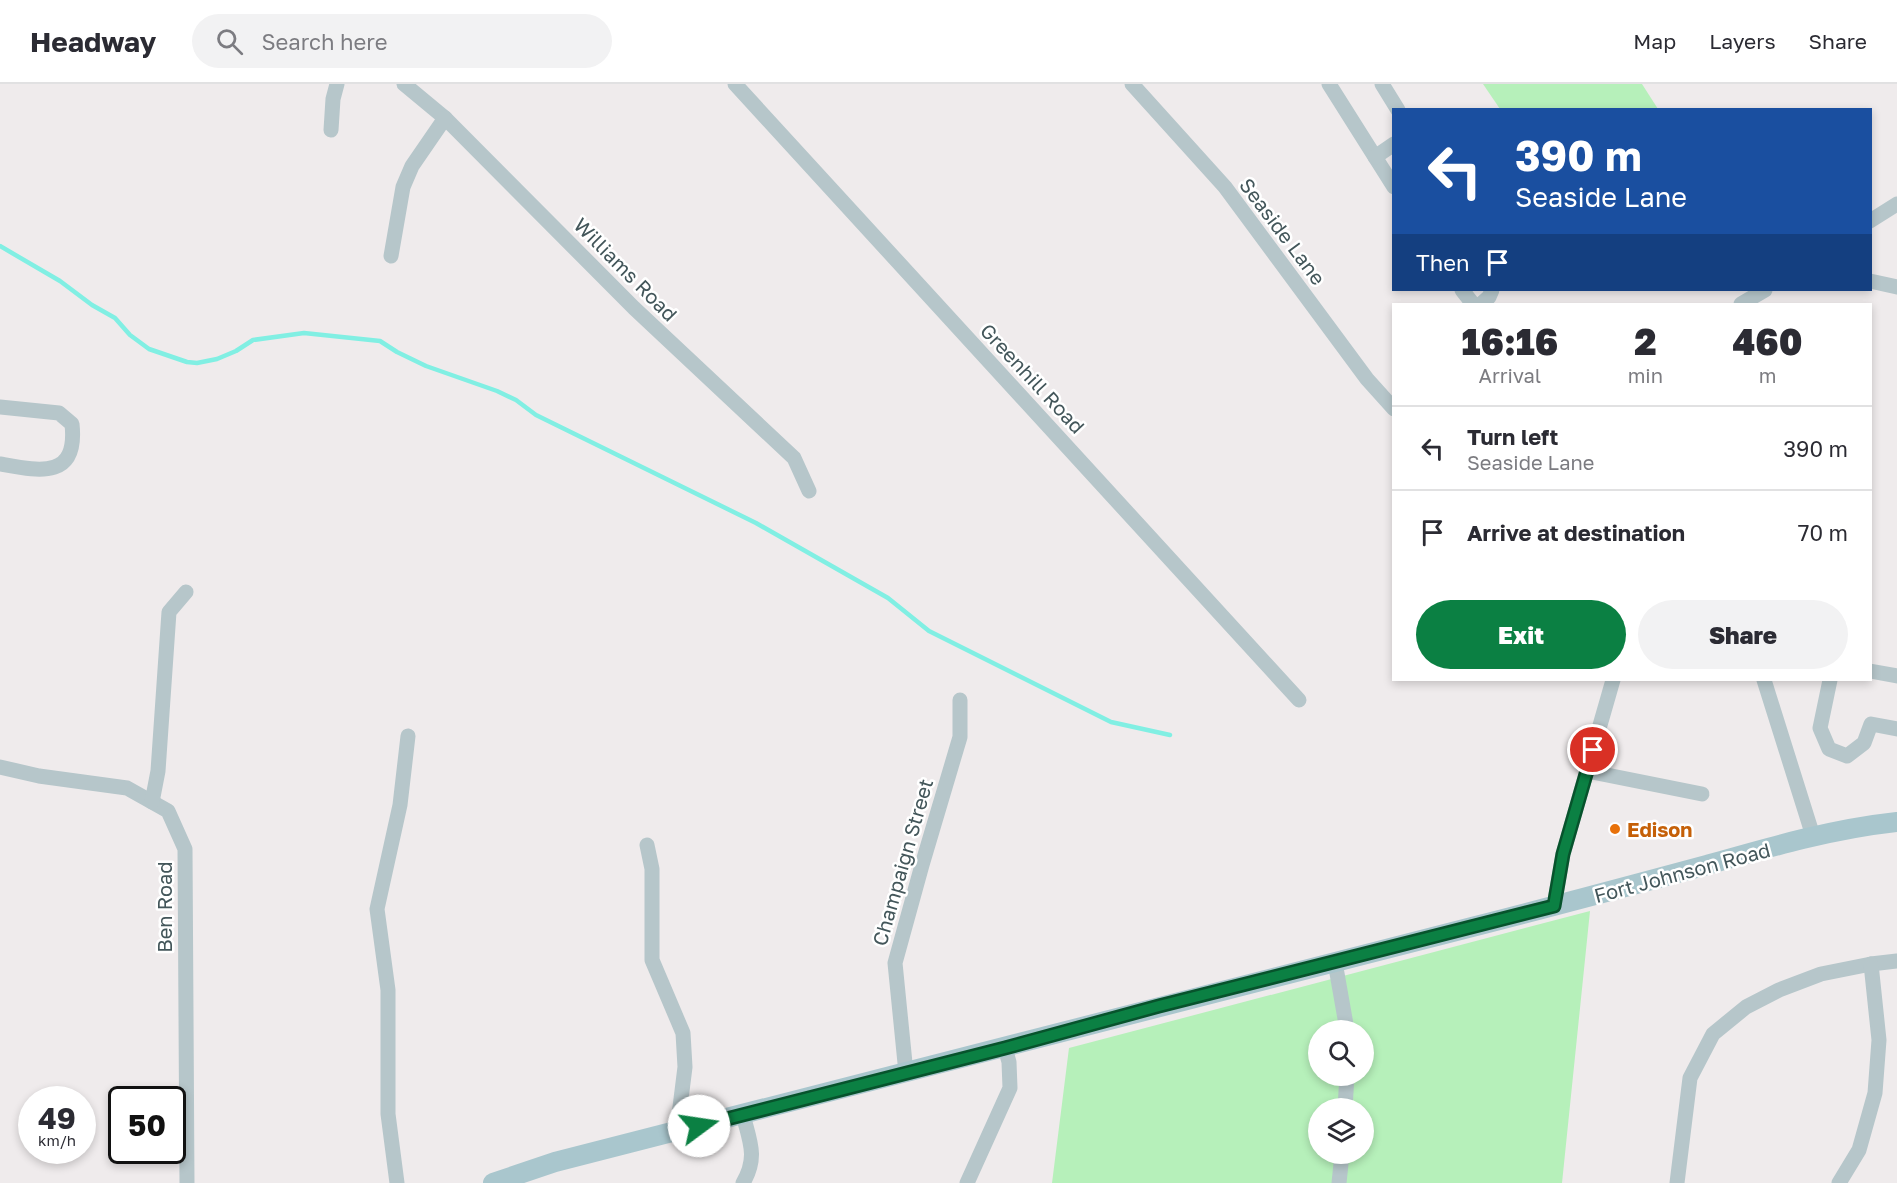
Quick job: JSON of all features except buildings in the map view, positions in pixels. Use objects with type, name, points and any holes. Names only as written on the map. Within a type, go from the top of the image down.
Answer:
[{"type":"main road","name":"Fort Johnson Road","points":[[493,1183],[555,1162],[1554,906],[1813,836],[1864,825],[1897,822]]},
{"type":"street","points":[[331,130],[333,99],[337,84]]},
{"type":"street","name":"Williams Road","points":[[404,84],[445,118],[634,308],[794,458],[809,491]]},
{"type":"street","name":"Greenhill Road","points":[[735,84],[1299,700]]},
{"type":"street","name":"Seaside Lane","points":[[1132,84],[1225,187],[1367,379],[1392,407]]},
{"type":"street","points":[[1329,84],[1392,184]]},
{"type":"street","points":[[1382,84],[1397,108]]},
{"type":"street","points":[[391,256],[403,187],[412,166],[445,118]]},
{"type":"street","points":[[1375,157],[1392,145]]},
{"type":"street","points":[[1872,220],[1897,204]]},
{"type":"street","points":[[1872,281],[1897,287]]},
{"type":"street","points":[[1463,291],[1472,303]]},
{"type":"street","points":[[1482,303],[1492,291]]},
{"type":"street","points":[[1743,303],[1763,291]]},
{"type":"street","points":[[0,407],[59,413],[72,424],[74,441],[68,458],[57,467],[33,470],[0,464]]},
{"type":"street","points":[[152,802],[158,771],[169,612],[186,592]]},
{"type":"street","points":[[1872,671],[1897,676]]},
{"type":"street","points":[[1554,906],[1563,854],[1613,681]]},
{"type":"street","points":[[1764,681],[1813,836]]},
{"type":"street","points":[[1830,681],[1820,728],[1829,749],[1847,756],[1864,743],[1871,724],[1897,729]]},
{"type":"street","name":"Champaign Street","points":[[906,1073],[896,963],[960,737],[960,700]]},
{"type":"street","points":[[397,1183],[388,1114],[388,990],[377,909],[400,805],[408,736]]},
{"type":"street","name":"Ben Road","points":[[0,767],[39,776],[127,788],[168,811],[185,849],[188,1183]]},
{"type":"street","points":[[1587,771],[1702,794]]},
{"type":"street","points":[[647,845],[652,869],[652,960],[683,1033],[685,1067],[677,1131]]},
{"type":"street","points":[[1677,1183],[1690,1078],[1713,1034],[1746,1006],[1779,990],[1821,974],[1897,961]]},
{"type":"street","points":[[1335,962],[1345,1020]]},
{"type":"street","points":[[1839,1183],[1859,1150],[1875,1093],[1879,1040],[1870,964]]},
{"type":"street","points":[[967,1183],[1010,1088],[1009,1062],[1005,1048]]},
{"type":"street","points":[[743,1114],[753,1154],[750,1171],[743,1183]]},
{"type":"street","points":[[1339,1183],[1341,1164]]},
{"type":"green space","points":[[1483,84],[1642,84],[1657,108],[1499,108]]},
{"type":"green space","points":[[1590,911],[1562,1183],[1052,1183],[1069,1048]]},
{"type":"waterway","points":[[0,246],[60,281],[92,305],[115,318],[130,335],[149,349],[187,362],[197,363],[217,359],[253,340],[304,333],[380,341],[426,366],[516,400],[536,415],[756,523],[888,598],[929,631],[1111,722],[1170,735]]},
{"type":"place","name":"Edison","points":[[1615,829]]},
{"type":"route","points":[[699,1126],[1554,906],[1563,854],[1593,750]]}]
